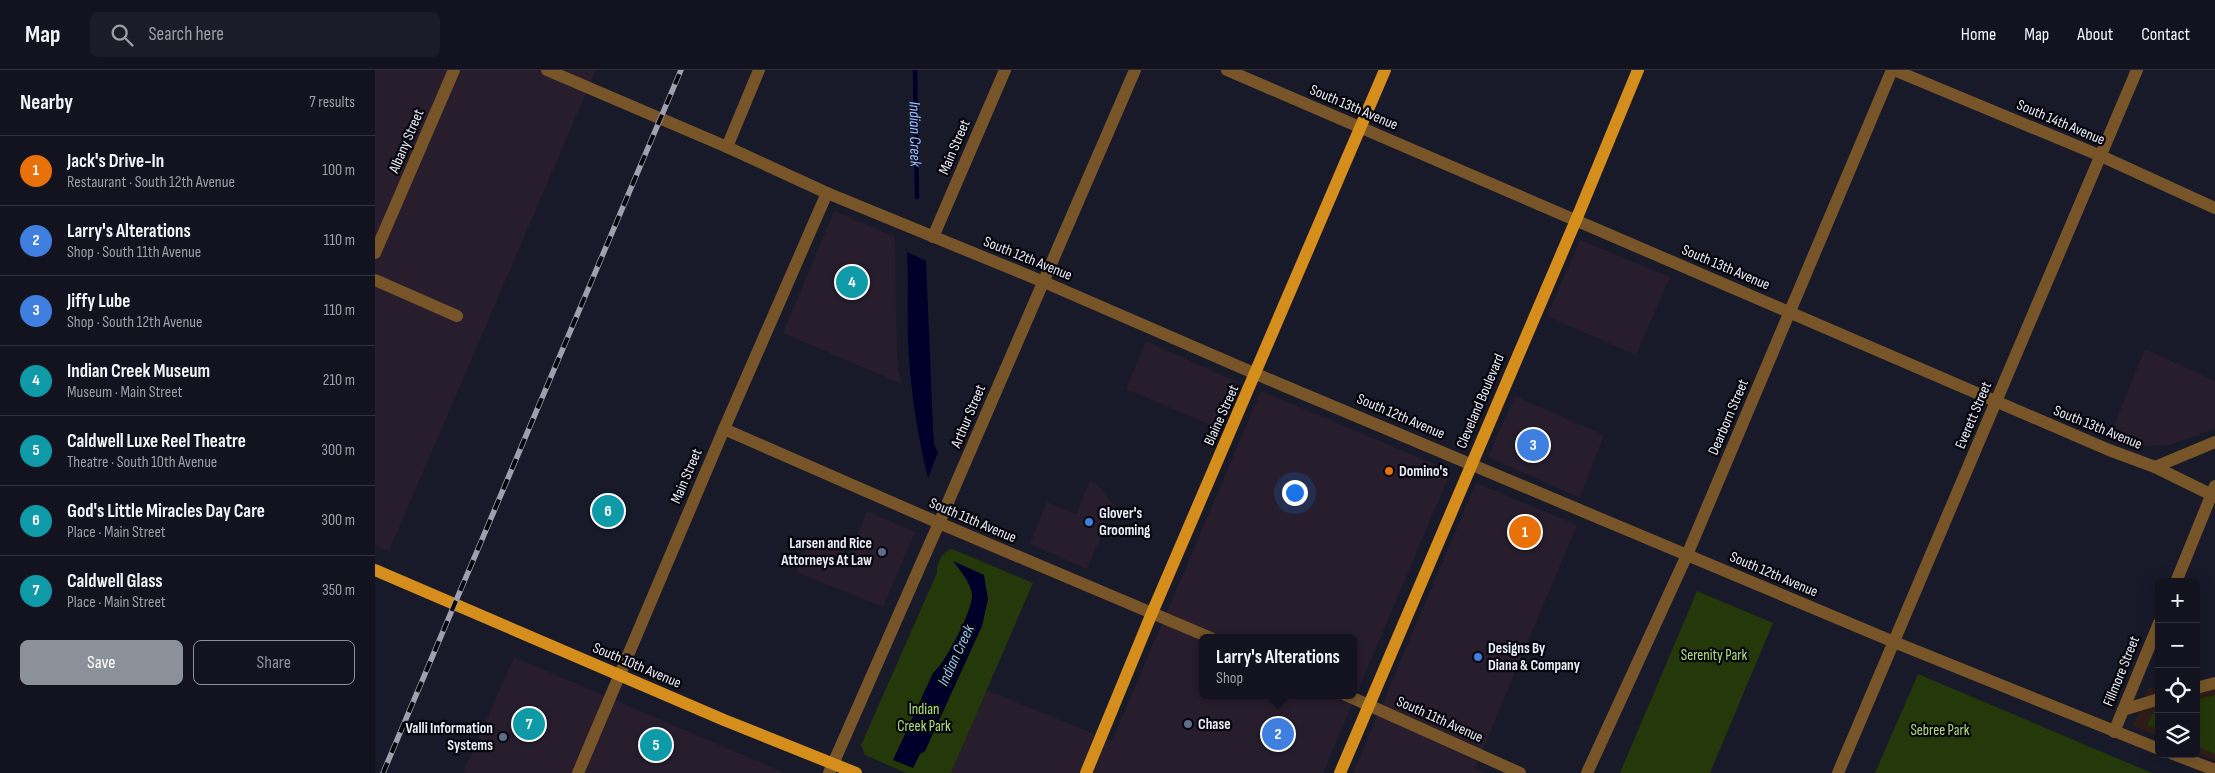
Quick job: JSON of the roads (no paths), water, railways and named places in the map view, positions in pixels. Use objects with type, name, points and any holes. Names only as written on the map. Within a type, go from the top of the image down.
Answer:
[{"type":"main road","name":"Blaine Street","points":[[1086,773],[1152,613],[1385,70]]},
{"type":"main road","name":"Cleveland Boulevard","points":[[1340,773],[1638,70]]},
{"type":"main road","name":"South 10th Avenue","points":[[375,570],[831,768],[856,773]]},
{"type":"street","name":"Albany Street","points":[[375,253],[454,70]]},
{"type":"street","name":"South 12th Avenue","points":[[547,70],[727,146],[827,193],[1044,282],[1256,374],[1894,642],[2155,747]]},
{"type":"street","points":[[727,146],[759,70]]},
{"type":"street","name":"Main Street","points":[[933,237],[1005,70]]},
{"type":"street","name":"Arthur Street","points":[[831,768],[939,524],[1135,70]]},
{"type":"street","name":"South 13th Avenue","points":[[1227,70],[1996,402],[2109,450],[2213,490]]},
{"type":"street","name":"South 14th Avenue","points":[[1893,70],[2101,156],[2215,208]]},
{"type":"street","name":"Dearborn Street","points":[[1587,773],[1687,555],[1893,70]]},
{"type":"street","name":"Everett Street","points":[[1838,773],[2137,70]]},
{"type":"street","name":"Main Street","points":[[578,773],[724,429],[827,193]]},
{"type":"street","points":[[375,280],[457,316]]},
{"type":"street","name":"South 11th Avenue","points":[[724,429],[939,524],[1202,634]]},
{"type":"street","points":[[2155,467],[2215,442]]},
{"type":"street","points":[[2178,578],[2213,490]]},
{"type":"street","name":"Fillmore Street","points":[[2114,732],[2155,633]]},
{"type":"street","points":[[2200,687],[2215,683]]},
{"type":"street","name":"South 11th Avenue","points":[[1355,699],[1520,773]]},
{"type":"street","points":[[2123,710],[2155,701]]},
{"type":"street","points":[[2184,758],[2215,770]]},
{"type":"water","points":[[907,252],[926,261],[933,430],[934,445],[938,452],[928,478],[917,427],[910,375]]},
{"type":"water","points":[[953,561],[984,575],[988,599],[982,626],[925,751],[920,754],[913,768],[893,760],[933,673],[944,659],[957,636],[971,602],[970,586]]},
{"type":"waterway","name":"Indian Creek","points":[[915,70],[917,197]]},
{"type":"railway","points":[[383,773],[681,70]]},
{"type":"place","name":"Indian Creek Museum","points":[[852,282]]},
{"type":"place","name":"Jiffy Lube","points":[[1533,445]]},
{"type":"place","name":"Domino's","points":[[1389,471]]},
{"type":"place","name":"God's Little Miracles Day Care","points":[[608,511]]},
{"type":"place","name":"Glover's Grooming","points":[[1089,522]]},
{"type":"place","name":"Jack's Drive-In","points":[[1525,532]]},
{"type":"place","name":"Larsen and Rice Attorneys At Law","points":[[882,552]]},
{"type":"place","name":"Designs By Diana & Company","points":[[1478,657]]},
{"type":"place","name":"Caldwell Glass","points":[[529,724]]},
{"type":"place","name":"Chase","points":[[1188,724]]},
{"type":"place","name":"Larry's Alterations","points":[[1278,734]]},
{"type":"place","name":"Valli Information Systems","points":[[503,737]]},
{"type":"place","name":"Caldwell Luxe Reel Theatre","points":[[656,745]]},
{"type":"park label","name":"Serenity Park","points":[[1714,655]]},
{"type":"park label","name":"Indian Creek Park","points":[[924,718]]},
{"type":"park label","name":"Sebree Park","points":[[1940,730]]}]
